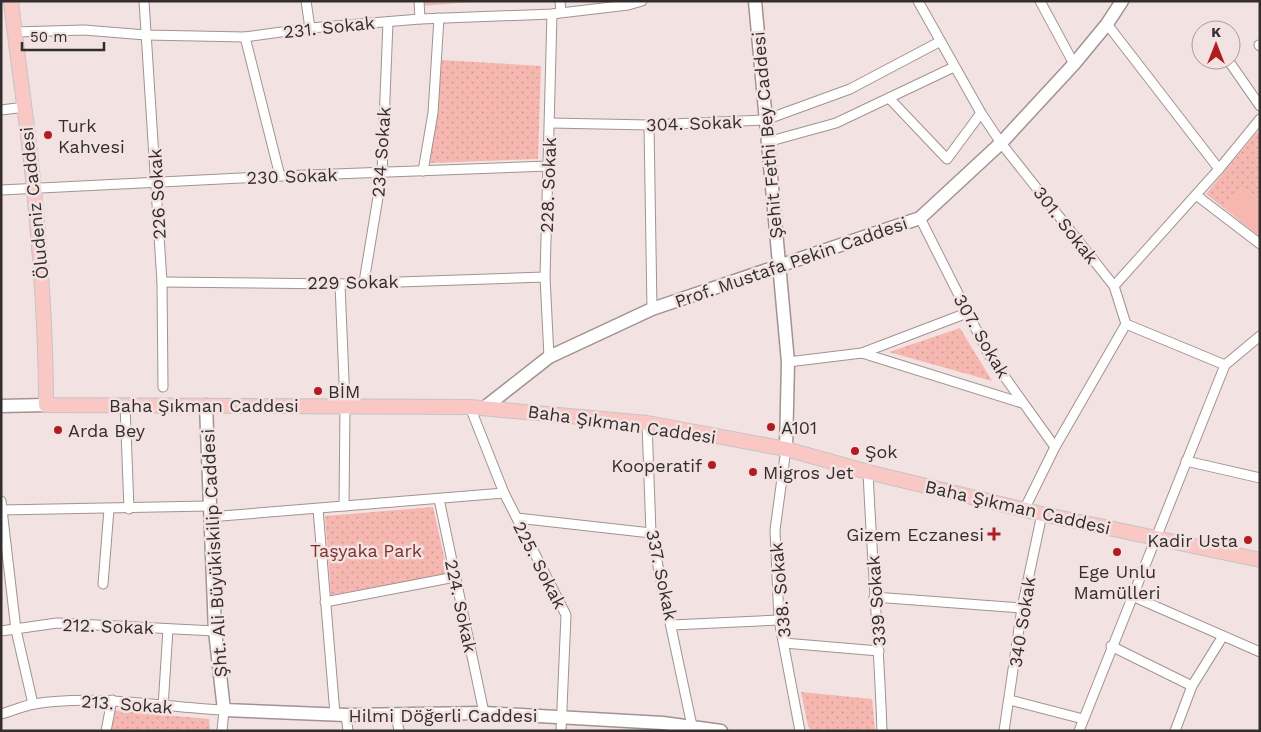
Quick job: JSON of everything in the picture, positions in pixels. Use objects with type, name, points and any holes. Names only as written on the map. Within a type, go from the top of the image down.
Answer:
[{"type":"main road","name":"Öludeniz Caddesi","points":[[8,5],[16,32],[34,188],[46,334],[46,405]]},
{"type":"main road","name":"Baha Şıkman Caddesi","points":[[46,405],[345,405],[477,408],[647,423],[786,448],[868,472],[1024,510],[1260,560]]},
{"type":"street","name":"226 Sokak","points":[[144,1],[162,282],[163,387]]},
{"type":"street","points":[[306,1],[310,28]]},
{"type":"street","points":[[419,1],[420,19]]},
{"type":"street","name":"228. Sokak","points":[[549,357],[545,277],[551,123],[557,13],[560,1]]},
{"type":"street","name":"231. Sokak","points":[[16,32],[84,30],[146,35],[245,37],[310,28],[420,19],[557,13],[642,1]]},
{"type":"street","name":"Şehit Fethi Bey Caddesi","points":[[755,1],[788,362],[786,448]]},
{"type":"street","name":"301. Sokak","points":[[918,1],[939,42],[1001,143],[1114,286],[1126,324]]},
{"type":"street","points":[[1040,1],[1074,64]]},
{"type":"street","name":"Prof. Mustafa Pekin Caddesi","points":[[477,408],[549,357],[652,308],[920,218],[1001,143],[1074,64],[1107,24],[1122,1]]},
{"type":"street","points":[[423,171],[434,104],[439,18]]},
{"type":"street","name":"234 Sokak","points":[[364,282],[382,173],[388,22]]},
{"type":"street","points":[[1107,24],[1219,169]]},
{"type":"street","points":[[245,37],[280,176]]},
{"type":"street","name":"304. Sokak","points":[[551,123],[649,125],[765,120],[850,89],[939,42]]},
{"type":"street","points":[[767,142],[836,123],[954,67]]},
{"type":"street","points":[[1235,70],[1260,106]]},
{"type":"street","points":[[888,98],[947,159],[981,113]]},
{"type":"street","points":[[1,110],[25,107]]},
{"type":"street","points":[[1114,286],[1259,123]]},
{"type":"street","points":[[649,125],[652,308]]},
{"type":"street","name":"230 Sokak","points":[[1,190],[280,176],[549,166]]},
{"type":"street","points":[[1196,195],[1260,244]]},
{"type":"street","name":"307. Sokak","points":[[920,218],[990,355],[1022,403],[1055,447]]},
{"type":"street","name":"229 Sokak","points":[[162,282],[340,284],[545,277]]},
{"type":"street","points":[[340,284],[345,405],[344,506]]},
{"type":"street","points":[[788,362],[862,353],[967,313]]},
{"type":"street","points":[[1024,510],[1055,447],[1126,324],[1225,365]]},
{"type":"street","points":[[1079,731],[1111,646],[1225,365],[1260,336]]},
{"type":"street","points":[[862,353],[1022,403]]},
{"type":"street","points":[[125,404],[129,509]]},
{"type":"street","name":"Baha Şıkman Caddesi","points":[[1,406],[46,405]]},
{"type":"street","name":"Şht. Ali Büyükiskilip Caddesi","points":[[206,405],[215,631],[224,710],[222,731]]},
{"type":"street","name":"225. Sokak","points":[[477,408],[504,493],[566,615],[561,731]]},
{"type":"street","name":"337. Sokak","points":[[647,423],[652,533],[692,726]]},
{"type":"street","name":"338. Sokak","points":[[786,448],[775,530],[779,620],[800,731]]},
{"type":"street","points":[[1186,461],[1260,478]]},
{"type":"street","name":"339 Sokak","points":[[868,472],[882,731]]},
{"type":"street","points":[[1,510],[129,509],[209,512],[318,508],[504,493]]},
{"type":"street","name":"224. Sokak","points":[[439,499],[484,713]]},
{"type":"street","points":[[1,501],[16,630],[33,704]]},
{"type":"street","points":[[318,508],[326,602],[341,715],[348,731]]},
{"type":"street","points":[[104,584],[109,509]]},
{"type":"street","name":"340 Sokak","points":[[1004,731],[1022,608],[1042,514]]},
{"type":"street","points":[[517,518],[652,533]]},
{"type":"street","points":[[326,602],[454,577]]},
{"type":"street","points":[[1132,596],[1260,652]]},
{"type":"street","points":[[874,597],[1022,608]]},
{"type":"street","points":[[672,624],[779,620]]},
{"type":"street","name":"212. Sokak","points":[[1,631],[57,623],[215,631]]},
{"type":"street","points":[[163,707],[168,629]]},
{"type":"street","points":[[1175,731],[1192,686],[1223,636]]},
{"type":"street","points":[[784,643],[879,651]]},
{"type":"street","points":[[1111,646],[1192,686]]},
{"type":"street","name":"213. Sokak","points":[[1,714],[33,704],[74,700],[112,700],[163,707],[224,710]]},
{"type":"street","points":[[106,731],[112,700]]},
{"type":"street","points":[[1010,700],[1083,719]]},
{"type":"street","name":"Hilmi Döğerli Caddesi","points":[[224,710],[341,715],[484,713],[562,716],[663,727],[692,726],[720,731]]},
{"type":"street","points":[[396,714],[399,731]]},
{"type":"green space","points":[[421,1],[484,1],[421,6]]},
{"type":"green space","points":[[442,60],[541,66],[538,159],[430,163]]},
{"type":"green space","points":[[1257,132],[1260,134],[1260,200],[1243,187],[1225,209],[1206,194]]},
{"type":"green space","points":[[1243,187],[1260,200],[1260,237],[1225,209]]},
{"type":"green space","points":[[960,328],[992,381],[889,352]]},
{"type":"green space","name":"Taşyaka Park","points":[[433,507],[448,574],[331,595],[325,516]]},
{"type":"green space","points":[[801,692],[872,699],[875,731],[811,731],[808,726]]},
{"type":"green space","points":[[111,710],[209,719],[210,731],[108,731]]},
{"type":"place","name":"Turk Kahvesi","points":[[48,135]]},
{"type":"place","name":"BİM","points":[[318,391]]},
{"type":"place","name":"A101","points":[[771,427]]},
{"type":"place","name":"Arda Bey","points":[[58,430]]},
{"type":"place","name":"Şok","points":[[855,451]]},
{"type":"place","name":"Kooperatif","points":[[712,465]]},
{"type":"place","name":"Migros Jet","points":[[753,472]]},
{"type":"place","name":"Gizem Eczanesi","points":[[994,534]]},
{"type":"place","name":"Kadir Usta","points":[[1248,540]]},
{"type":"place","name":"Ege Unlu Mamülleri","points":[[1117,552]]}]
